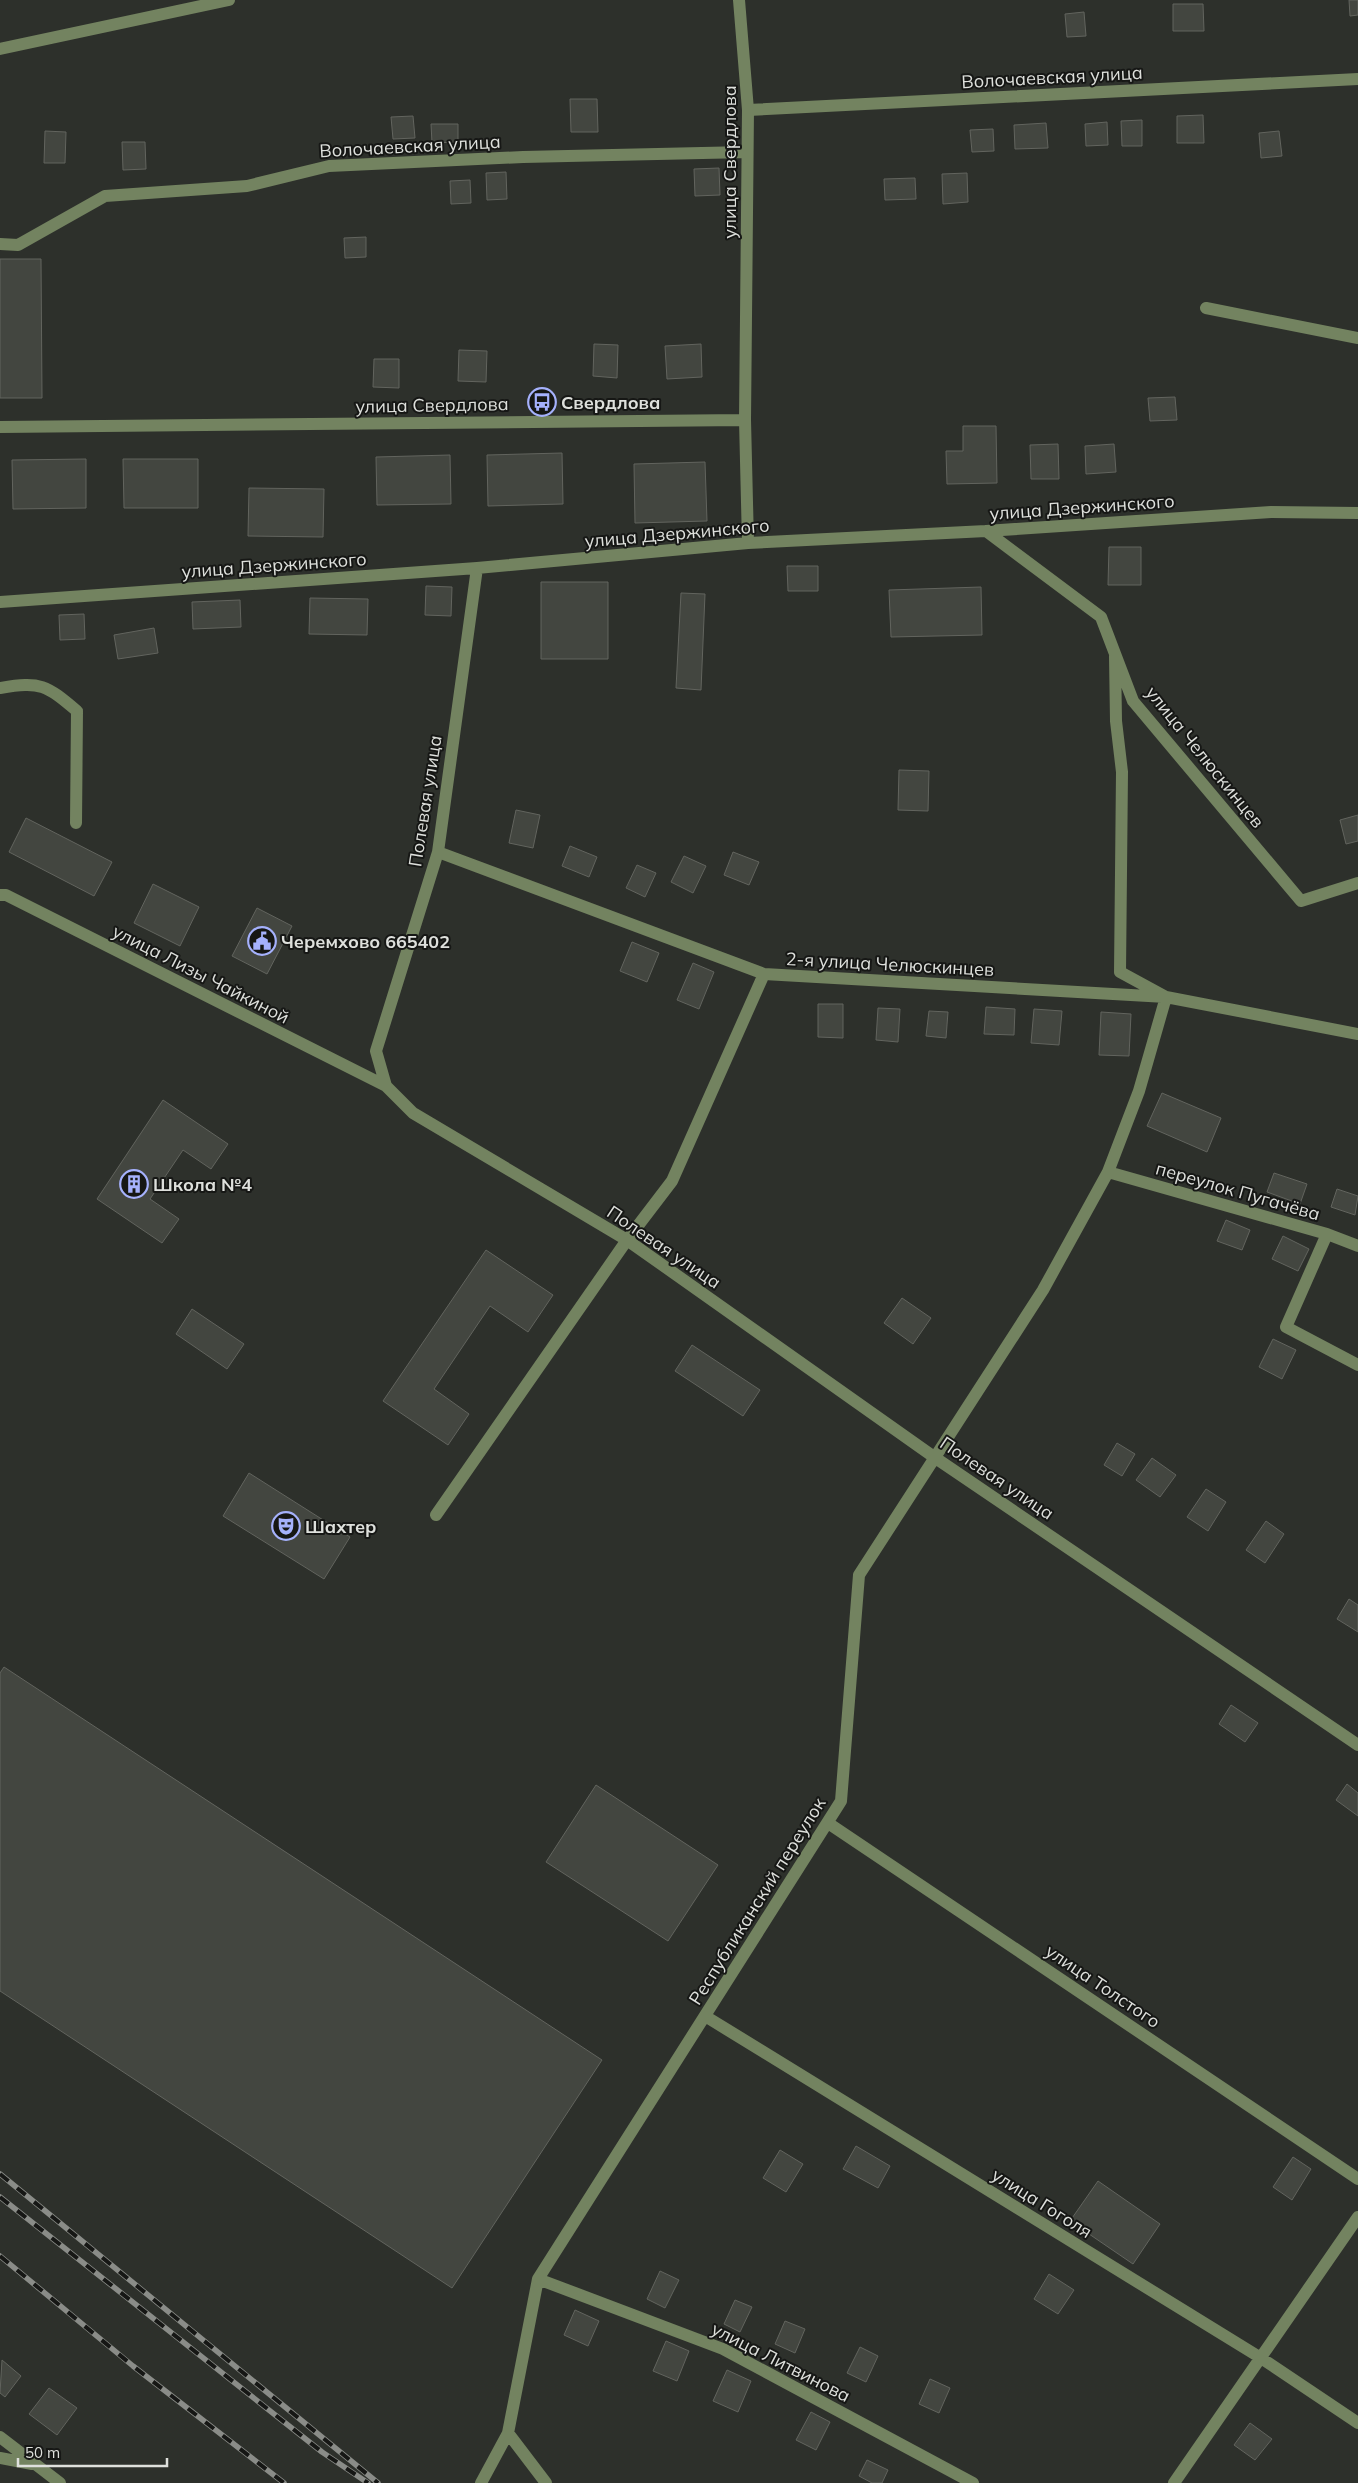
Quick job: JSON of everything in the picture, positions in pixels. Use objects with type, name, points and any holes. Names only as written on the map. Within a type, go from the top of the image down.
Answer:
[{"type":"street","points":[[0,49],[230,0]]},
{"type":"street","name":"улица Свердлова","points":[[0,427],[745,420],[748,110],[739,0]]},
{"type":"street","name":"Волочаевская улица","points":[[748,110],[1358,79]]},
{"type":"street","name":"Волочаевская улица","points":[[0,244],[18,245],[105,196],[247,186],[329,166],[523,157],[747,152]]},
{"type":"street","points":[[1206,308],[1358,338]]},
{"type":"street","points":[[745,420],[748,544]]},
{"type":"street","name":"улица Дзержинского","points":[[0,602],[477,568],[748,544],[986,531],[1271,512],[1358,513]]},
{"type":"street","name":"улица Челюскинцев","points":[[986,531],[1101,617],[1133,701],[1302,901],[1358,883]]},
{"type":"street","name":"Полевая улица","points":[[477,568],[438,852],[376,1051],[386,1086],[413,1113],[627,1240],[934,1457],[1358,1745]]},
{"type":"street","points":[[1115,656],[1116,721],[1122,772],[1120,972],[1166,997]]},
{"type":"street","points":[[0,688],[30,683],[55,692],[77,711],[76,823]]},
{"type":"street","name":"2-я улица Челюскинцев","points":[[438,852],[764,974],[1166,997],[1358,1034]]},
{"type":"street","name":"улица Лизы Чайкиной","points":[[0,895],[6,895],[386,1086]]},
{"type":"street","points":[[436,1515],[627,1240],[672,1182],[764,974]]},
{"type":"street","name":"Республиканский переулок","points":[[481,2483],[508,2434],[538,2279],[841,1801],[859,1575],[1043,1290],[1108,1172],[1139,1091],[1166,997]]},
{"type":"street","name":"переулок Пугачёва","points":[[1108,1172],[1327,1234],[1358,1246]]},
{"type":"street","points":[[1327,1234],[1286,1327],[1358,1365]]},
{"type":"street","name":"улица Толстого","points":[[828,1823],[1358,2179]]},
{"type":"street","name":"улица Гоголя","points":[[705,2016],[1261,2358],[1358,2423]]},
{"type":"street","points":[[1174,2483],[1358,2216]]},
{"type":"street","name":"улица Литвинова","points":[[538,2279],[724,2349],[973,2483]]},
{"type":"street","points":[[508,2434],[546,2483]]},
{"type":"street","points":[[0,2437],[60,2483]]},
{"type":"street","points":[[0,2458],[35,2464]]},
{"type":"building","points":[[1349,0],[1358,0],[1358,15],[1350,16]]},
{"type":"building","points":[[1173,4],[1203,4],[1204,31],[1173,31]]},
{"type":"building","points":[[1084,12],[1086,36],[1067,37],[1065,14]]},
{"type":"building","points":[[570,99],[597,99],[598,132],[571,132]]},
{"type":"building","points":[[1203,115],[1204,143],[1177,143],[1177,116]]},
{"type":"building","points":[[413,116],[415,138],[393,139],[391,117]]},
{"type":"building","points":[[1142,120],[1142,146],[1122,146],[1121,121]]},
{"type":"building","points":[[1107,122],[1108,145],[1086,146],[1085,124]]},
{"type":"building","points":[[1046,123],[1048,148],[1015,149],[1014,125]]},
{"type":"building","points":[[431,124],[458,124],[458,142],[432,143]]},
{"type":"building","points":[[993,129],[994,151],[972,152],[970,130]]},
{"type":"building","points":[[45,131],[66,132],[65,163],[44,163]]},
{"type":"building","points":[[1279,131],[1282,156],[1261,158],[1259,133]]},
{"type":"building","points":[[122,142],[145,142],[146,169],[123,170]]},
{"type":"building","points":[[719,168],[720,195],[695,196],[694,169]]},
{"type":"building","points":[[506,172],[507,199],[487,200],[486,173]]},
{"type":"building","points":[[967,173],[968,202],[943,204],[942,174]]},
{"type":"building","points":[[915,178],[916,199],[885,200],[884,179]]},
{"type":"building","points":[[470,180],[471,203],[451,204],[450,181]]},
{"type":"building","points":[[366,237],[366,257],[345,258],[344,238]]},
{"type":"building","points":[[0,259],[41,259],[42,398],[0,398]]},
{"type":"building","points":[[594,344],[618,345],[617,378],[593,376]]},
{"type":"building","points":[[701,344],[702,377],[667,379],[665,346]]},
{"type":"building","points":[[459,350],[487,351],[486,382],[458,381]]},
{"type":"building","points":[[374,359],[399,359],[399,388],[373,387]]},
{"type":"building","points":[[1175,397],[1177,420],[1150,421],[1148,398]]},
{"type":"building","points":[[963,426],[996,426],[997,483],[947,484],[946,451],[963,451]]},
{"type":"building","points":[[1058,444],[1059,479],[1031,479],[1030,445]]},
{"type":"building","points":[[1114,444],[1116,472],[1086,474],[1085,446]]},
{"type":"building","points":[[562,453],[563,504],[488,506],[487,455]]},
{"type":"building","points":[[450,455],[451,504],[377,505],[376,457]]},
{"type":"building","points":[[86,459],[86,508],[13,509],[12,460]]},
{"type":"building","points":[[123,459],[198,459],[198,508],[124,508]]},
{"type":"building","points":[[705,462],[707,521],[635,523],[634,464]]},
{"type":"building","points":[[249,488],[324,489],[323,537],[248,536]]},
{"type":"building","points":[[1109,547],[1141,547],[1141,585],[1108,585]]},
{"type":"building","points":[[787,566],[818,566],[818,591],[788,591]]},
{"type":"building","points":[[541,582],[608,582],[608,659],[541,659]]},
{"type":"building","points":[[426,586],[452,587],[451,616],[425,615]]},
{"type":"building","points":[[981,587],[982,635],[891,637],[889,590]]},
{"type":"building","points":[[681,593],[705,594],[701,690],[676,688]]},
{"type":"building","points":[[310,598],[368,599],[367,635],[309,634]]},
{"type":"building","points":[[240,600],[241,627],[193,629],[192,602]]},
{"type":"building","points":[[84,614],[85,639],[60,640],[59,615]]},
{"type":"building","points":[[154,628],[158,653],[118,659],[114,635]]},
{"type":"building","points":[[899,770],[929,771],[928,811],[898,810]]},
{"type":"building","points":[[516,810],[540,815],[533,848],[509,843]]},
{"type":"building","points":[[1358,815],[1358,841],[1346,844],[1340,820]]},
{"type":"building","points":[[26,818],[112,862],[94,896],[9,852]]},
{"type":"building","points":[[570,846],[597,857],[589,877],[562,866]]},
{"type":"building","points":[[733,852],[759,862],[749,885],[724,875]]},
{"type":"building","points":[[684,856],[706,866],[693,893],[671,882]]},
{"type":"building","points":[[637,865],[656,873],[645,897],[626,888]]},
{"type":"building","points":[[153,884],[199,907],[180,946],[134,923]]},
{"type":"building","name":"Черемхово 665402","points":[[257,908],[292,926],[267,974],[232,956]]},
{"type":"building","points":[[632,942],[659,953],[647,982],[620,971]]},
{"type":"building","points":[[693,963],[714,972],[699,1009],[677,1000]]},
{"type":"building","points":[[818,1004],[843,1004],[843,1038],[818,1037]]},
{"type":"building","points":[[986,1007],[1015,1009],[1014,1035],[984,1034]]},
{"type":"building","points":[[878,1008],[900,1009],[898,1042],[876,1040]]},
{"type":"building","points":[[1034,1009],[1062,1011],[1059,1045],[1031,1043]]},
{"type":"building","points":[[929,1011],[948,1012],[946,1038],[926,1036]]},
{"type":"building","points":[[1101,1012],[1131,1014],[1129,1056],[1099,1055]]},
{"type":"building","points":[[1162,1093],[1221,1118],[1207,1152],[1147,1126]]},
{"type":"building","name":"Школа №4","points":[[163,1100],[228,1144],[211,1169],[183,1150],[150,1199],[179,1219],[162,1243],[97,1199]]},
{"type":"building","points":[[1274,1173],[1307,1184],[1300,1204],[1267,1192]]},
{"type":"building","points":[[1337,1189],[1358,1196],[1355,1215],[1331,1207]]},
{"type":"building","points":[[1226,1220],[1250,1230],[1242,1250],[1217,1241]]},
{"type":"building","points":[[1283,1236],[1309,1249],[1298,1271],[1272,1259]]},
{"type":"building","points":[[486,1250],[553,1295],[528,1332],[490,1306],[434,1389],[469,1414],[448,1445],[383,1401]]},
{"type":"building","points":[[902,1298],[931,1318],[913,1344],[884,1323]]},
{"type":"building","points":[[192,1309],[244,1344],[227,1369],[176,1334]]},
{"type":"building","points":[[1273,1339],[1296,1350],[1282,1379],[1259,1367]]},
{"type":"building","points":[[692,1345],[760,1390],[743,1416],[675,1371]]},
{"type":"building","points":[[1117,1443],[1135,1454],[1122,1476],[1104,1465]]},
{"type":"building","points":[[1152,1458],[1176,1475],[1160,1497],[1136,1480]]},
{"type":"building","name":"Шахтер","points":[[249,1473],[350,1537],[324,1579],[223,1516]]},
{"type":"building","points":[[1206,1489],[1226,1502],[1208,1531],[1187,1517]]},
{"type":"building","points":[[1266,1521],[1284,1534],[1265,1563],[1246,1550]]},
{"type":"building","points":[[1349,1599],[1358,1605],[1358,1632],[1337,1619]]},
{"type":"building","points":[[4,1667],[602,2060],[452,2288],[0,1991],[0,1673]]},
{"type":"building","points":[[1231,1705],[1258,1723],[1245,1742],[1219,1724]]},
{"type":"building","points":[[1347,1784],[1358,1793],[1358,1816],[1336,1800]]},
{"type":"building","points":[[596,1785],[718,1865],[668,1941],[546,1862]]},
{"type":"building","points":[[856,2146],[890,2166],[878,2188],[843,2169]]},
{"type":"building","points":[[780,2150],[803,2164],[786,2192],[763,2178]]},
{"type":"building","points":[[1293,2157],[1311,2169],[1292,2200],[1273,2187]]},
{"type":"building","points":[[1098,2181],[1160,2224],[1133,2264],[1070,2221]]},
{"type":"building","points":[[660,2271],[679,2280],[665,2308],[647,2299]]},
{"type":"building","points":[[1049,2274],[1074,2290],[1058,2314],[1034,2299]]},
{"type":"building","points":[[735,2300],[752,2307],[740,2332],[724,2324]]},
{"type":"building","points":[[575,2310],[599,2321],[588,2346],[564,2335]]},
{"type":"building","points":[[785,2321],[805,2329],[795,2353],[775,2344]]},
{"type":"building","points":[[666,2341],[689,2351],[677,2381],[653,2371]]},
{"type":"building","points":[[860,2347],[878,2356],[866,2382],[847,2373]]},
{"type":"building","points":[[2,2360],[21,2376],[5,2397],[0,2393]]},
{"type":"building","points":[[727,2370],[751,2381],[738,2412],[713,2401]]},
{"type":"building","points":[[930,2379],[950,2388],[939,2413],[919,2404]]},
{"type":"building","points":[[49,2388],[77,2408],[57,2435],[29,2414]]},
{"type":"building","points":[[811,2412],[830,2422],[816,2450],[796,2440]]},
{"type":"building","points":[[1250,2423],[1272,2439],[1255,2460],[1234,2445]]},
{"type":"building","points":[[867,2460],[888,2470],[882,2483],[872,2483],[859,2476]]},
{"type":"railway","points":[[0,2174],[378,2483]]},
{"type":"railway","points":[[0,2197],[322,2452],[368,2483]]},
{"type":"railway","points":[[0,2256],[133,2366],[284,2483]]},
{"type":"place","name":"Свердлова","points":[[542,402]]},
{"type":"place","name":"Черемхово 665402","points":[[262,941]]},
{"type":"place","name":"Школа №4","points":[[134,1184]]},
{"type":"place","name":"Шахтер","points":[[286,1526]]}]
